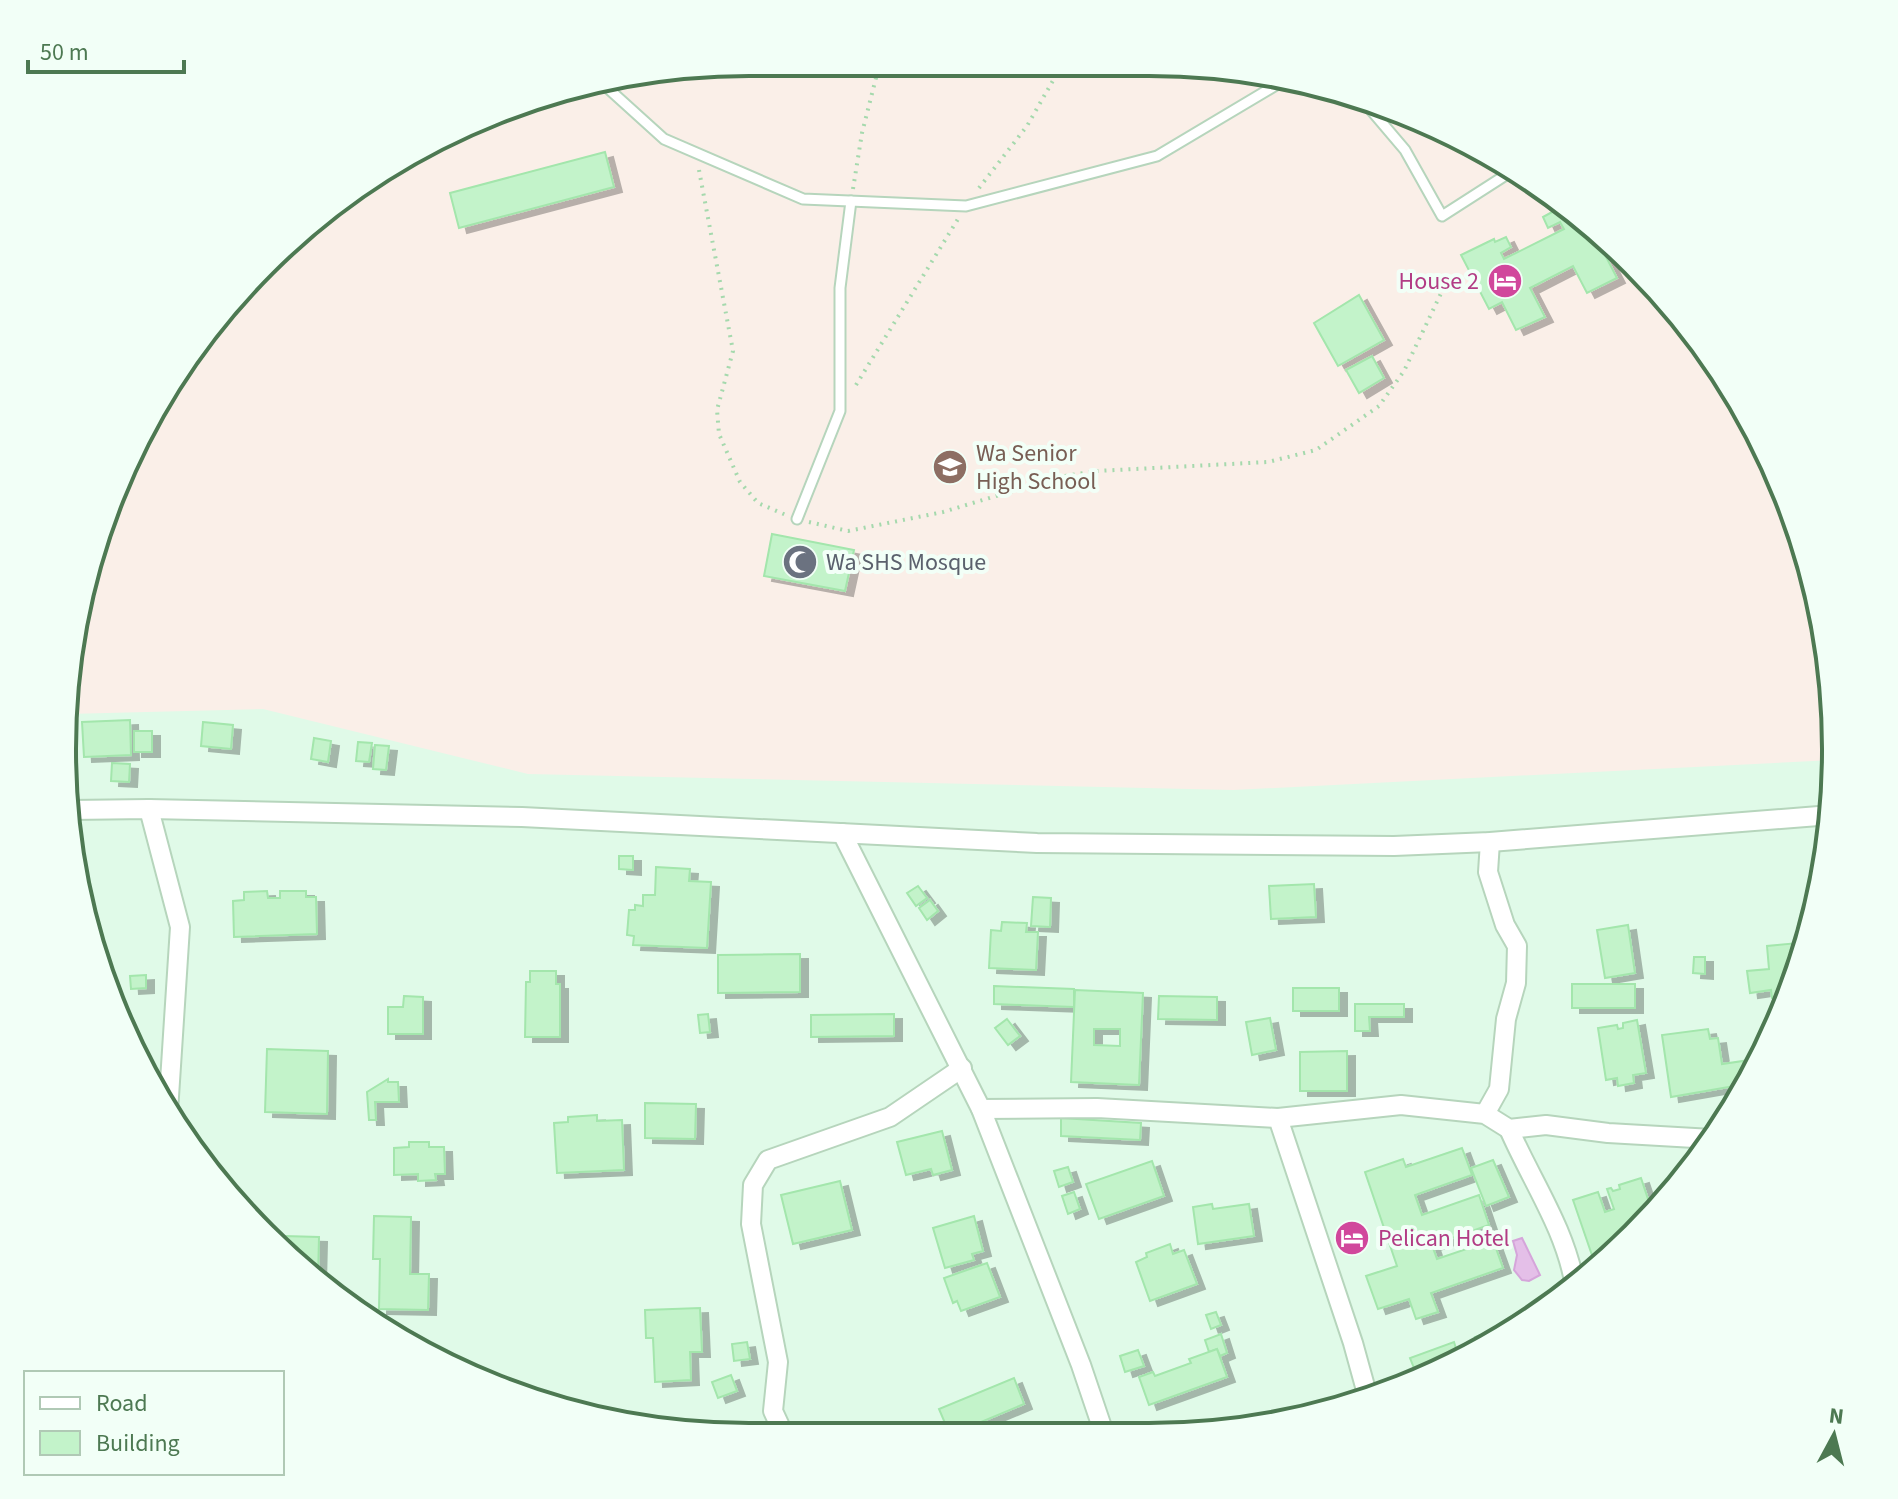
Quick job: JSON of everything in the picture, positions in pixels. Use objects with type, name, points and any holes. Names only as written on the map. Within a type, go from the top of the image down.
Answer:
[{"type":"street","points":[[149,809],[180,927],[169,1091]]},
{"type":"street","points":[[79,810],[522,817],[1037,843],[1394,846],[1490,842],[1818,816]]},
{"type":"street","points":[[842,833],[981,1109],[1101,1423]]},
{"type":"street","points":[[1485,1114],[1499,1089],[1506,1019],[1516,983],[1517,946],[1505,925],[1488,872],[1490,842]]},
{"type":"street","points":[[779,1423],[773,1411],[778,1362],[751,1224],[753,1185],[768,1160],[890,1117],[962,1068]]},
{"type":"street","points":[[981,1109],[1097,1108],[1278,1118],[1401,1105],[1485,1114],[1509,1129],[1552,1212],[1573,1273]]},
{"type":"street","points":[[1278,1118],[1365,1387]]},
{"type":"street","points":[[1509,1129],[1546,1125],[1608,1133],[1698,1138]]},
{"type":"lane","points":[[611,91],[664,139],[803,199],[966,206],[1157,156],[1272,88]]},
{"type":"lane","points":[[1376,116],[1405,150],[1442,216],[1503,177]]},
{"type":"lane","points":[[797,519],[840,411],[840,288],[851,201]]},
{"type":"path","points":[[851,201],[862,133],[876,76]]},
{"type":"path","points":[[840,411],[966,206],[1027,126],[1056,76]]},
{"type":"path","points":[[695,152],[733,351],[717,410],[719,434],[740,482],[758,503],[797,519],[848,531],[943,512],[1059,477],[1097,471],[1268,462],[1316,450],[1379,406],[1404,371],[1444,287]]},
{"type":"shaded area","points":[[750,76],[1193,77],[1280,89],[1323,99],[1406,127],[1446,145],[1523,190],[1593,243],[1655,305],[1683,339],[1732,413],[1753,452],[1771,492],[1799,575],[1809,618],[1821,705],[1821,794],[1816,837],[1799,924],[1786,966],[1753,1047],[1732,1086],[1683,1160],[1655,1194],[1593,1256],[1559,1284],[1485,1333],[1446,1354],[1365,1387],[1280,1410],[1193,1422],[1148,1423],[705,1422],[618,1410],[575,1400],[492,1372],[452,1354],[413,1333],[339,1284],[273,1226],[215,1160],[166,1086],[127,1007],[99,924],[82,837],[76,750],[82,662],[99,575],[127,492],[166,413],[215,339],[273,273],[339,215],[413,166],[492,127],[575,99],[662,82]]},
{"type":"shaded area","name":"Wa Senior High School","points":[[750,76],[1193,77],[1280,89],[1323,99],[1406,127],[1446,145],[1485,166],[1559,215],[1625,273],[1655,305],[1683,339],[1732,413],[1771,492],[1799,575],[1809,618],[1821,705],[1822,761],[1233,790],[528,774],[263,709],[77,714],[89,618],[99,575],[127,492],[166,413],[190,375],[215,339],[273,273],[339,215],[375,190],[452,145],[492,127],[575,99],[662,82]]},
{"type":"shaded area","points":[[1522,1238],[1540,1275],[1529,1281],[1522,1280],[1514,1270],[1517,1255],[1513,1241]]},
{"type":"building","points":[[605,152],[614,187],[459,228],[450,193]]},
{"type":"building","points":[[1554,211],[1593,243],[1604,254],[1617,278],[1587,293],[1573,266],[1530,288],[1545,317],[1516,330],[1502,302],[1489,309],[1461,255],[1494,239],[1495,242],[1506,237],[1511,247],[1501,253],[1504,259],[1564,229],[1560,222],[1548,228],[1543,217]]},
{"type":"building","points":[[1359,295],[1384,340],[1338,366],[1314,323]]},
{"type":"building","points":[[1372,356],[1384,378],[1359,393],[1346,370]]},
{"type":"building","points":[[772,534],[854,550],[845,591],[764,576]]},
{"type":"building","points":[[130,720],[131,755],[84,757],[82,722]]},
{"type":"building","points":[[203,722],[233,725],[231,749],[201,746]]},
{"type":"building","points":[[134,731],[152,731],[152,752],[134,752]]},
{"type":"building","points":[[314,738],[331,741],[328,762],[311,759]]},
{"type":"building","points":[[358,742],[372,743],[369,762],[356,761]]},
{"type":"building","points":[[375,745],[389,746],[386,770],[373,769]]},
{"type":"building","points":[[112,763],[130,764],[129,782],[111,781]]},
{"type":"building","points":[[619,856],[633,856],[633,870],[619,869]]},
{"type":"building","points":[[656,867],[690,869],[689,881],[711,882],[707,948],[633,945],[634,936],[627,935],[629,910],[635,910],[635,905],[643,906],[643,895],[655,895]]},
{"type":"building","points":[[1314,884],[1316,917],[1271,919],[1269,886]]},
{"type":"building","points":[[918,886],[927,898],[916,906],[907,893]]},
{"type":"building","points":[[267,891],[268,898],[280,898],[280,891],[306,891],[306,897],[316,897],[317,934],[234,937],[233,901],[244,900],[244,892]]},
{"type":"building","points":[[1033,897],[1051,898],[1050,927],[1031,926]]},
{"type":"building","points":[[930,900],[938,911],[927,920],[919,908]]},
{"type":"building","points":[[1002,922],[1027,923],[1026,932],[1038,932],[1036,970],[989,968],[991,930],[1001,931]]},
{"type":"building","points":[[1628,925],[1635,973],[1605,978],[1597,930]]},
{"type":"building","points":[[1793,943],[1772,998],[1771,990],[1750,993],[1747,971],[1769,969],[1767,946]]},
{"type":"building","points":[[800,954],[800,992],[718,993],[718,955]]},
{"type":"building","points":[[1694,957],[1705,957],[1705,974],[1693,973]]},
{"type":"building","points":[[530,971],[556,971],[556,984],[560,984],[560,1037],[525,1037],[526,982],[530,982]]},
{"type":"building","points":[[146,975],[146,988],[131,989],[130,976]]},
{"type":"building","points":[[1572,984],[1635,984],[1635,1008],[1572,1008]]},
{"type":"building","points":[[994,986],[1074,989],[1074,1007],[994,1004]]},
{"type":"building","points":[[1293,988],[1339,988],[1339,1011],[1293,1011]]},
{"type":"building","points":[[1075,990],[1143,993],[1139,1085],[1071,1082]],"holes":[[[1094,1029],[1120,1029],[1120,1046],[1094,1045]]]},
{"type":"building","points":[[404,996],[423,997],[423,1034],[388,1034],[388,1007],[403,1007]]},
{"type":"building","points":[[1159,996],[1217,997],[1217,1020],[1158,1019]]},
{"type":"building","points":[[1355,1004],[1404,1004],[1404,1017],[1369,1017],[1370,1031],[1355,1031]]},
{"type":"building","points":[[708,1014],[710,1032],[700,1033],[698,1015]]},
{"type":"building","points":[[894,1014],[894,1036],[811,1037],[811,1015]]},
{"type":"building","points":[[1270,1018],[1276,1050],[1252,1055],[1246,1022]]},
{"type":"building","points":[[1007,1019],[1020,1036],[1008,1045],[995,1028]]},
{"type":"building","points":[[1637,1020],[1646,1073],[1633,1075],[1634,1083],[1618,1086],[1617,1078],[1606,1080],[1598,1028],[1617,1025],[1618,1029],[1623,1028],[1623,1023]]},
{"type":"building","points":[[1708,1029],[1710,1039],[1718,1038],[1722,1064],[1743,1061],[1743,1065],[1732,1086],[1671,1097],[1662,1035]]},
{"type":"building","points":[[267,1049],[328,1051],[327,1114],[265,1112]]},
{"type":"building","points":[[1347,1051],[1347,1091],[1300,1091],[1300,1052]]},
{"type":"building","points":[[388,1079],[388,1082],[398,1082],[399,1102],[375,1102],[376,1120],[369,1120],[367,1092]]},
{"type":"building","points":[[645,1103],[696,1104],[695,1139],[645,1138]]},
{"type":"building","points":[[597,1115],[597,1121],[622,1120],[624,1170],[557,1173],[554,1123],[568,1122],[568,1117]]},
{"type":"building","points":[[1061,1118],[1141,1123],[1140,1140],[1061,1136]]},
{"type":"building","points":[[942,1131],[952,1170],[933,1175],[931,1169],[906,1175],[897,1142]]},
{"type":"building","points":[[409,1142],[429,1142],[429,1147],[444,1147],[445,1174],[435,1174],[436,1180],[418,1181],[418,1174],[394,1175],[394,1148],[409,1147]]},
{"type":"building","points":[[1462,1148],[1472,1175],[1415,1195],[1422,1215],[1479,1195],[1489,1225],[1432,1245],[1437,1259],[1493,1240],[1503,1268],[1431,1293],[1438,1312],[1416,1319],[1409,1299],[1378,1309],[1366,1276],[1397,1266],[1365,1172],[1403,1159],[1406,1167]]},
{"type":"building","points":[[1493,1160],[1509,1197],[1486,1206],[1471,1168]]},
{"type":"building","points":[[1152,1161],[1164,1196],[1099,1219],[1086,1184]]},
{"type":"building","points":[[1068,1167],[1073,1182],[1059,1187],[1054,1171]]},
{"type":"building","points":[[1641,1178],[1648,1199],[1651,1198],[1592,1256],[1573,1200],[1598,1192],[1605,1212],[1614,1209],[1607,1189],[1620,1189],[1619,1185]]},
{"type":"building","points":[[840,1181],[852,1230],[793,1244],[781,1195]]},
{"type":"building","points":[[1074,1192],[1080,1209],[1068,1214],[1062,1196]]},
{"type":"building","points":[[1212,1204],[1213,1209],[1249,1204],[1254,1236],[1198,1244],[1193,1207]]},
{"type":"building","points":[[374,1216],[411,1217],[410,1274],[429,1274],[428,1310],[379,1309],[380,1259],[373,1259]]},
{"type":"building","points":[[974,1216],[983,1251],[972,1254],[974,1260],[945,1268],[933,1228]]},
{"type":"building","points":[[284,1236],[319,1237],[318,1267],[305,1256]]},
{"type":"building","points":[[1170,1244],[1173,1254],[1184,1250],[1197,1284],[1150,1301],[1136,1262],[1147,1257],[1146,1253]]},
{"type":"building","points":[[987,1263],[1000,1297],[961,1311],[957,1301],[953,1303],[944,1278]]},
{"type":"building","points":[[700,1308],[702,1352],[690,1352],[691,1380],[655,1382],[653,1338],[646,1338],[645,1310]]},
{"type":"building","points":[[1216,1312],[1221,1325],[1211,1329],[1206,1315]]},
{"type":"building","points":[[1221,1334],[1227,1353],[1220,1356],[1217,1349],[1209,1352],[1205,1340]]},
{"type":"building","points":[[747,1342],[750,1359],[734,1361],[732,1344]]},
{"type":"building","points":[[1454,1342],[1456,1349],[1414,1368],[1410,1358]]},
{"type":"building","points":[[1217,1349],[1227,1377],[1149,1405],[1139,1377],[1153,1372],[1155,1376],[1191,1363],[1189,1359]]},
{"type":"building","points":[[1138,1350],[1144,1366],[1125,1372],[1120,1356]]},
{"type":"building","points":[[731,1375],[737,1391],[718,1398],[712,1382]]},
{"type":"building","points":[[1014,1378],[1024,1404],[979,1423],[945,1423],[939,1409]]},
{"type":"place","name":"House 2","points":[[1505,281]]},
{"type":"place","name":"Wa Senior High School","points":[[950,467]]},
{"type":"place","name":"Wa SHS Mosque","points":[[800,562]]},
{"type":"place","name":"Pelican Hotel","points":[[1352,1238]]}]
